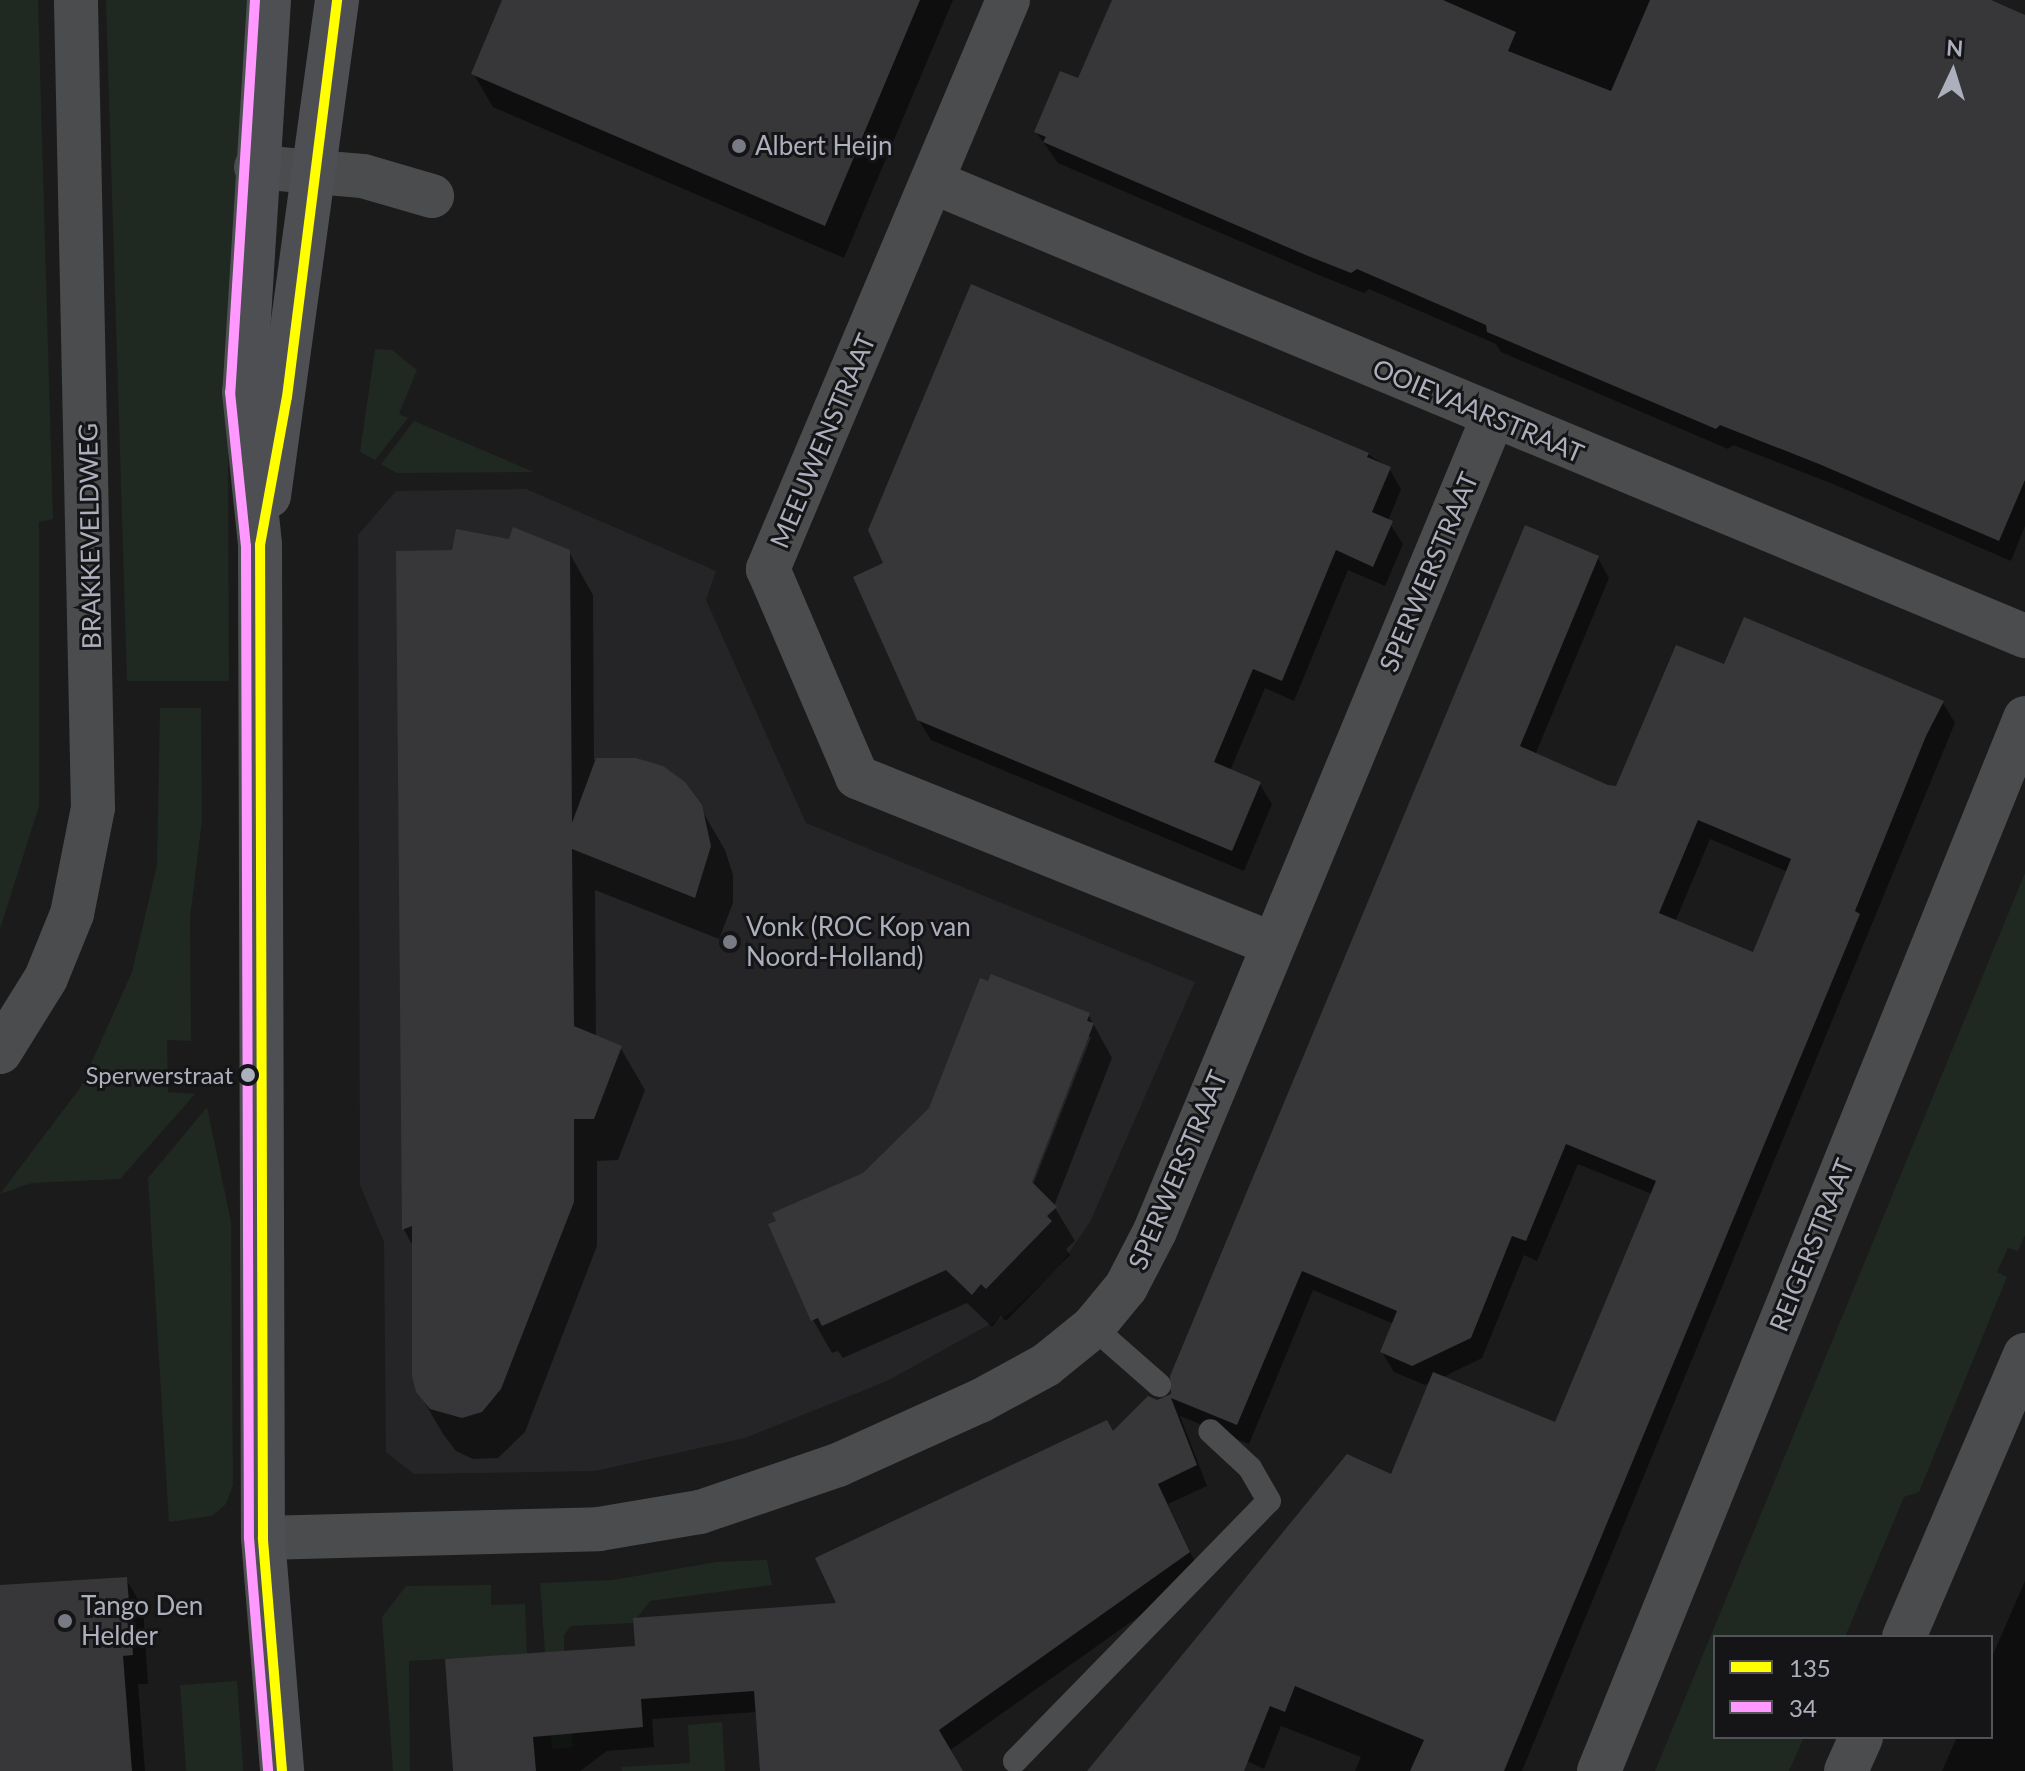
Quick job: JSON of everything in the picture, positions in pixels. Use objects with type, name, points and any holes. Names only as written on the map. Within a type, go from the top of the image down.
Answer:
[{"type":"main road","points":[[269,0],[244,392],[260,545],[263,1538],[282,1771]]},
{"type":"main road","points":[[260,545],[318,172],[337,0]]},
{"type":"street","name":"BRAKKEVELDWEG","points":[[0,1052],[46,978],[72,914],[93,808],[76,0]]},
{"type":"street","name":"MEEUWENSTRAAT","points":[[1008,0],[768,569],[857,777],[1273,944]]},
{"type":"street","points":[[256,167],[363,176],[432,196]]},
{"type":"street","name":"OOIEVAARSTRAAT","points":[[933,182],[2025,636]]},
{"type":"street","name":"SPERWERSTRAAT","points":[[263,1538],[599,1529],[700,1512],[838,1465],[980,1401],[1046,1365],[1093,1327],[1126,1287],[1155,1231],[1493,417]]},
{"type":"street","name":"REIGERSTRAAT","points":[[1599,1771],[2025,718]]},
{"type":"street","points":[[1905,1635],[2025,1355]]},
{"type":"street","points":[[1846,1771],[1860,1739]]},
{"type":"lane","points":[[1093,1327],[1159,1385]]},
{"type":"lane","points":[[1015,1761],[1269,1501],[1250,1468],[1210,1431]]},
{"type":"shaded area","points":[[0,0],[38,0],[53,519],[39,522],[39,806],[0,929]]},
{"type":"shaded area","points":[[106,0],[251,0],[228,438],[229,681],[127,681]]},
{"type":"shaded area","points":[[375,349],[392,350],[417,370],[399,414],[408,418],[375,460],[360,452]]},
{"type":"shaded area","points":[[414,421],[534,472],[397,473],[381,464]]},
{"type":"shaded area","name":"Vonk (ROC Kop van Noord-Holland)","points":[[526,489],[716,571],[706,600],[806,823],[1195,982],[1090,1222],[1059,1267],[1010,1313],[887,1381],[745,1438],[595,1471],[414,1474],[386,1452],[384,1242],[360,1185],[358,535],[396,491]]},
{"type":"shaded area","points":[[160,708],[201,708],[202,820],[190,918],[191,1041],[167,1040],[168,1092],[195,1094],[120,1179],[32,1183],[0,1194],[80,1088],[132,972],[157,865]]},
{"type":"shaded area","points":[[2025,873],[2025,1235],[2018,1251],[2008,1248],[1997,1272],[2007,1277],[1919,1492],[1904,1497],[1846,1635],[1713,1635],[1713,1739],[1803,1739],[1789,1771],[1655,1771]]},
{"type":"shaded area","points":[[207,1107],[231,1222],[233,1485],[226,1504],[212,1516],[169,1522],[148,1178]]},
{"type":"shaded area","points":[[767,1560],[772,1585],[650,1601],[633,1623],[571,1626],[564,1635],[564,1651],[573,1747],[552,1749],[540,1583],[613,1580],[716,1562]]},
{"type":"shaded area","points":[[491,1585],[491,1605],[525,1604],[527,1654],[409,1661],[410,1771],[393,1771],[382,1617],[406,1586]]},
{"type":"shaded area","points":[[237,1681],[243,1771],[186,1771],[180,1685]]},
{"type":"shaded area","points":[[722,1722],[725,1771],[622,1771],[621,1767],[690,1763],[688,1725]]},
{"type":"building","points":[[502,0],[920,0],[825,226],[471,74]]},
{"type":"building","points":[[1112,0],[1443,0],[1516,32],[1508,51],[1611,91],[1650,0],[1991,0],[2025,15],[2025,480],[1999,541],[1819,464],[1720,425],[1716,429],[1487,332],[1486,325],[1357,269],[1351,273],[1308,256],[1043,142],[1046,137],[1034,132],[1060,71],[1078,78]]},
{"type":"building","points":[[971,284],[1369,453],[1367,457],[1391,467],[1372,512],[1393,521],[1373,567],[1336,550],[1282,681],[1253,669],[1214,762],[1261,782],[1232,851],[917,720],[853,577],[883,563],[868,530]]},
{"type":"building","points":[[1525,525],[1599,556],[1520,746],[1608,785],[1616,786],[1676,645],[1724,664],[1744,617],[1944,701],[1926,736],[1855,911],[1860,914],[1504,1771],[1410,1771],[1424,1740],[1295,1686],[1285,1712],[1270,1706],[1244,1771],[1087,1771],[1347,1454],[1391,1474],[1433,1372],[1555,1422],[1656,1181],[1566,1144],[1526,1241],[1512,1236],[1471,1338],[1412,1366],[1380,1352],[1397,1311],[1302,1271],[1237,1425],[1171,1398],[1197,1465],[1158,1484],[1190,1552],[939,1730],[963,1771],[760,1771],[754,1691],[641,1699],[643,1727],[533,1737],[536,1771],[453,1771],[445,1659],[635,1646],[633,1618],[836,1603],[815,1558],[1107,1420],[1113,1431],[1148,1396],[1157,1400],[1171,1394],[1170,1376]],"holes":[[[1698,820],[1791,859],[1753,952],[1659,913]]]},
{"type":"building","points":[[513,527],[570,550],[572,823],[596,758],[636,758],[663,766],[685,782],[702,805],[711,846],[695,898],[572,849],[574,1026],[622,1046],[594,1119],[574,1119],[574,1202],[501,1389],[482,1412],[462,1418],[430,1409],[416,1392],[412,1376],[412,1226],[402,1230],[396,551],[452,550],[456,529],[509,539]]},
{"type":"building","points":[[991,974],[1090,1013],[1087,1021],[1094,1023],[1032,1182],[1057,1207],[1047,1216],[1052,1221],[986,1289],[981,1284],[972,1295],[946,1270],[822,1326],[818,1318],[811,1321],[768,1224],[776,1221],[772,1213],[863,1173],[929,1108],[980,978],[988,981]]},
{"type":"building","points":[[127,1577],[133,1655],[123,1656],[132,1771],[0,1771],[0,1585]]},
{"type":"transit line","name":"34","points":[[255,0],[230,392],[246,546],[249,1538],[268,1771]]},
{"type":"transit line","name":"135","points":[[282,1771],[263,1538],[260,545],[287,397],[337,0]]},
{"type":"place","name":"Albert Heijn","points":[[739,146]]},
{"type":"place","name":"Vonk (ROC Kop van Noord-Holland)","points":[[730,942]]},
{"type":"place","name":"Sperwerstraat","points":[[248,1075]]},
{"type":"place","name":"Tango Den Helder","points":[[65,1621]]}]
